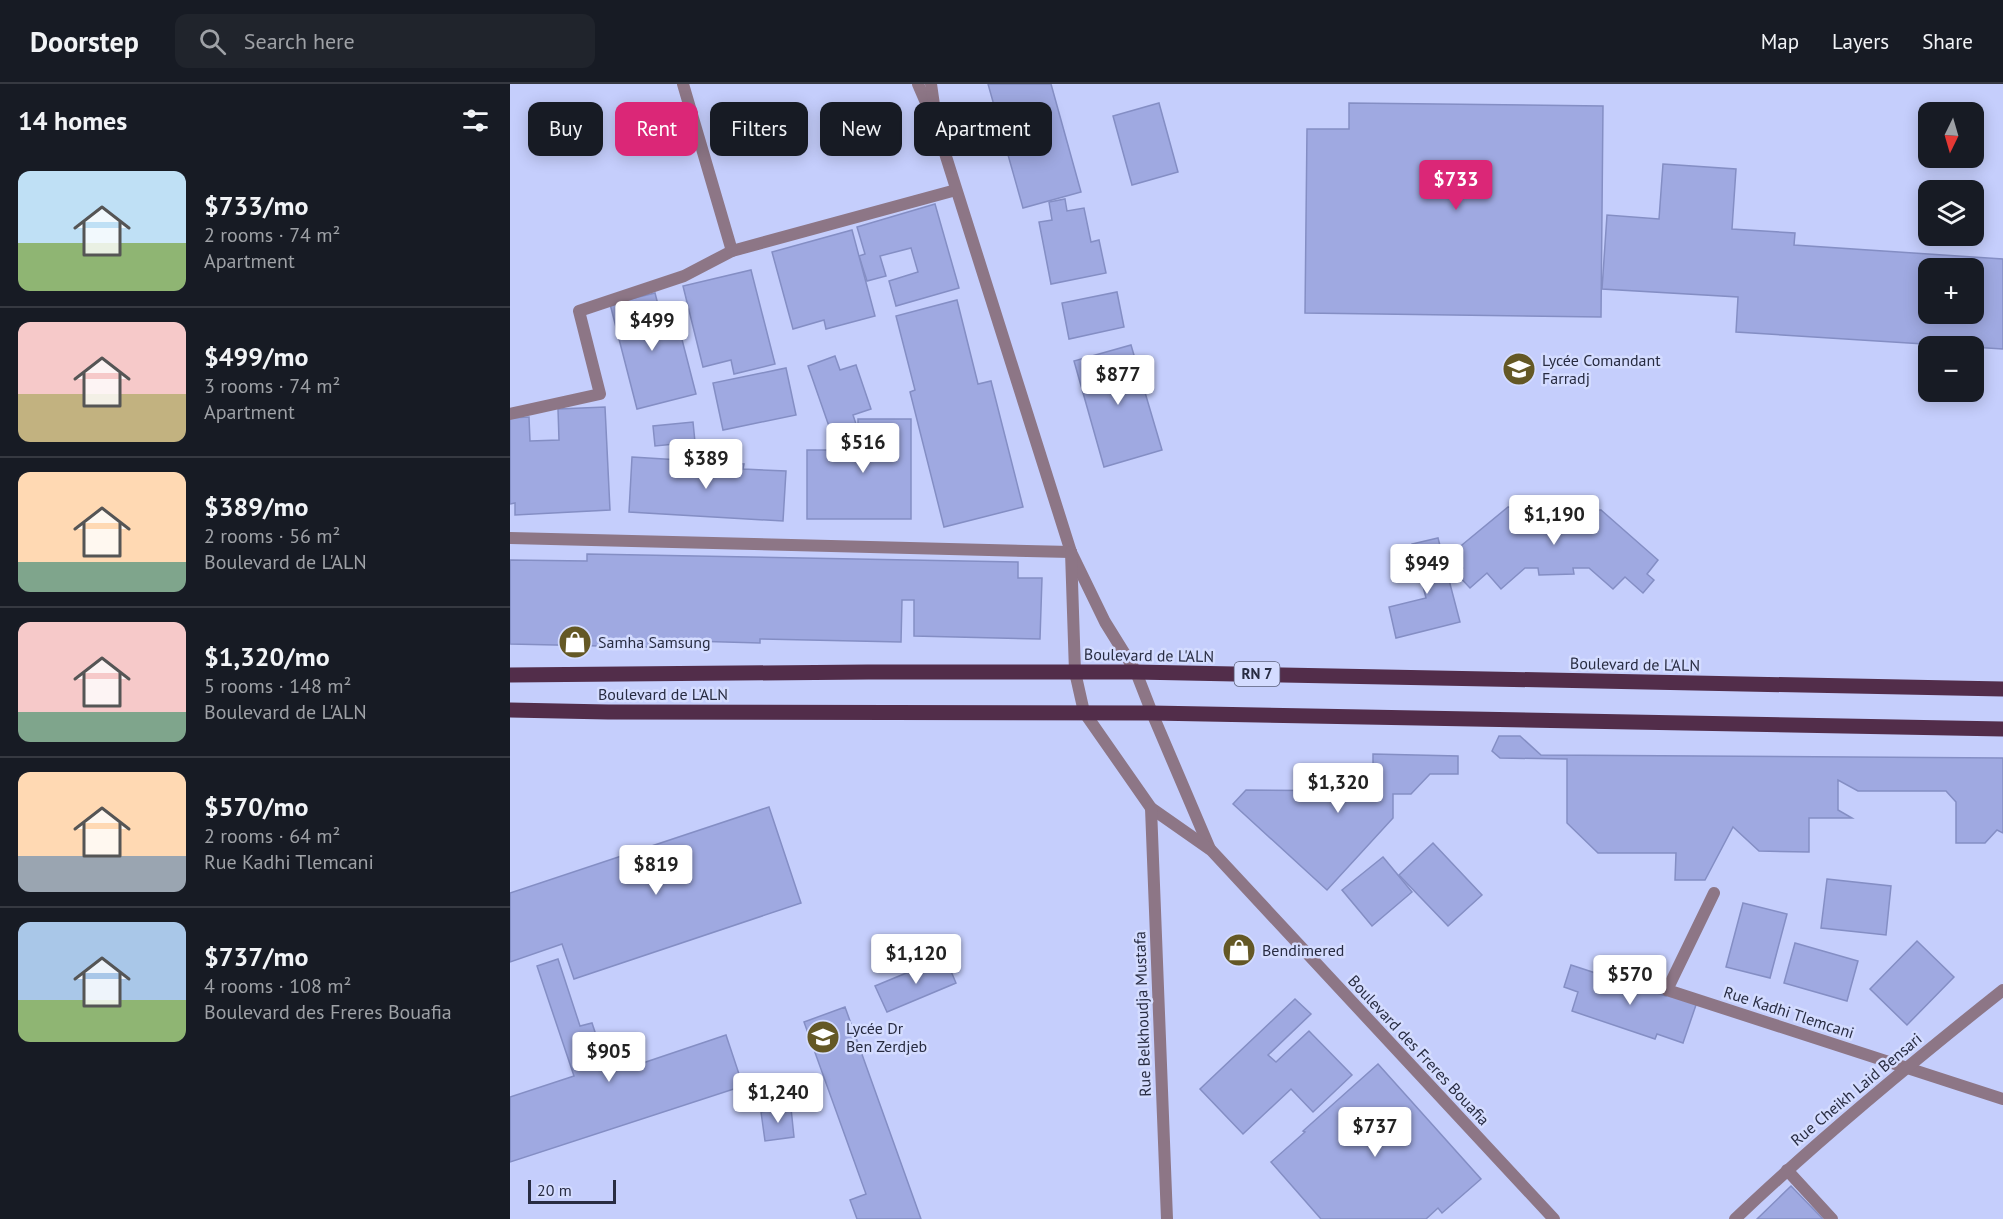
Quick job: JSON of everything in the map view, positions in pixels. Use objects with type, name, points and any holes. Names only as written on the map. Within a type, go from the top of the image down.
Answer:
[{"type":"main road","name":"Boulevard de L'ALN","points":[[510,675],[1136,672],[2003,689]]},
{"type":"main road","name":"Boulevard de L'ALN","points":[[510,710],[1084,712],[2003,729]]},
{"type":"street","points":[[683,84],[732,251]]},
{"type":"street","points":[[918,84],[926,102]]},
{"type":"street","points":[[931,84],[933,102]]},
{"type":"street","points":[[946,156],[1071,552],[1105,622],[1136,672],[1211,850]]},
{"type":"street","points":[[510,414],[600,394],[579,311],[684,276],[732,251],[956,190]]},
{"type":"street","points":[[510,538],[1071,552]]},
{"type":"street","points":[[1071,552],[1075,672],[1084,712],[1151,808],[1211,850]]},
{"type":"street","name":"Rue Belkhoudja Mustafa","points":[[1151,808],[1167,1219]]},
{"type":"street","name":"Boulevard des Freres Bouafia","points":[[1211,850],[1554,1219]]},
{"type":"street","name":"Rue Kadhi Tlemcani","points":[[1714,893],[1667,990],[2003,1099]]},
{"type":"street","name":"Rue Cheikh Laid Bensari","points":[[1735,1219],[1787,1170],[1907,1066],[2003,990]]},
{"type":"street","points":[[1787,1170],[1832,1219]]},
{"type":"building","points":[[988,84],[1051,84],[1081,192],[1023,208],[1008,156],[1052,156],[1052,102],[993,102]]},
{"type":"building","points":[[1159,103],[1178,172],[1132,185],[1113,116]]},
{"type":"building","points":[[1349,103],[1603,106],[1601,317],[1305,313],[1307,129],[1349,129]]},
{"type":"building","points":[[1663,164],[1736,169],[1732,229],[1795,233],[1794,245],[2003,259],[2003,349],[1984,348],[1984,336],[1918,336],[1918,344],[1736,332],[1738,297],[1602,289],[1607,215],[1659,219]]},
{"type":"building","points":[[1065,199],[1067,211],[1084,208],[1091,242],[1099,240],[1106,273],[1051,284],[1039,222],[1052,220],[1049,202]]},
{"type":"building","points":[[935,204],[959,288],[896,306],[889,281],[918,272],[911,248],[880,256],[886,276],[867,281],[859,256],[865,254],[857,227]]},
{"type":"building","points":[[852,230],[875,316],[826,329],[824,320],[793,329],[772,252]]},
{"type":"building","points":[[751,270],[775,364],[734,374],[731,360],[703,367],[683,286]]},
{"type":"building","points":[[1117,292],[1124,327],[1069,339],[1062,303]]},
{"type":"building","points":[[655,293],[663,324],[677,320],[696,394],[637,409],[610,304]]},
{"type":"building","points":[[957,300],[978,384],[991,381],[1023,507],[944,527],[910,392],[915,390],[896,316]]},
{"type":"building","points":[[1131,345],[1162,450],[1104,467],[1074,361]]},
{"type":"building","points":[[835,356],[840,370],[856,365],[871,409],[853,415],[856,424],[831,432],[808,366]]},
{"type":"building","points":[[786,368],[796,415],[723,430],[713,383]]},
{"type":"building","points":[[605,407],[610,510],[515,515],[515,503],[510,504],[510,418],[529,417],[530,441],[559,440],[558,409]]},
{"type":"building","points":[[858,419],[911,419],[911,519],[807,519],[807,450],[830,450],[830,440],[858,440]]},
{"type":"building","points":[[693,422],[695,442],[655,446],[653,426]]},
{"type":"building","points":[[632,457],[744,464],[743,469],[786,471],[783,521],[629,512]]},
{"type":"building","points":[[1536,498],[1576,499],[1576,510],[1601,510],[1658,560],[1647,574],[1654,580],[1643,593],[1625,577],[1613,589],[1589,568],[1573,568],[1574,574],[1539,575],[1538,568],[1525,568],[1501,589],[1487,573],[1470,588],[1456,573],[1463,568],[1451,554],[1508,507],[1535,508]]},
{"type":"building","points":[[1438,538],[1460,622],[1396,638],[1389,607],[1426,598],[1412,544]]},
{"type":"building","points":[[587,554],[1018,562],[1018,578],[1042,578],[1040,639],[914,636],[914,600],[902,600],[901,642],[760,639],[760,643],[690,641],[690,648],[510,644],[510,560],[587,561]]},
{"type":"building","points":[[1499,736],[1520,736],[1541,755],[2003,758],[2003,833],[1997,830],[1985,843],[1956,843],[1956,802],[1946,791],[1858,791],[1838,780],[1838,810],[1852,818],[1809,818],[1809,852],[1759,851],[1733,827],[1705,880],[1675,880],[1676,853],[1598,853],[1567,823],[1567,759],[1500,758],[1492,751]]},
{"type":"building","points":[[1373,754],[1458,756],[1458,774],[1430,774],[1411,794],[1393,794],[1393,818],[1327,890],[1233,804],[1246,790],[1373,791]]},
{"type":"building","points":[[769,807],[801,903],[574,979],[562,944],[510,962],[510,893]]},
{"type":"building","points":[[1433,843],[1482,895],[1448,926],[1399,875]]},
{"type":"building","points":[[1383,857],[1412,892],[1372,926],[1342,890]]},
{"type":"building","points":[[1827,879],[1891,886],[1886,935],[1821,928]]},
{"type":"building","points":[[1743,903],[1787,914],[1770,978],[1726,967]]},
{"type":"building","points":[[1917,941],[1954,977],[1907,1025],[1870,989]]},
{"type":"building","points":[[1795,943],[1858,961],[1847,1001],[1784,983]]},
{"type":"building","points":[[945,957],[956,983],[887,1012],[875,986]]},
{"type":"building","points":[[558,959],[580,1026],[592,1023],[602,1053],[618,1048],[625,1069],[726,1035],[743,1086],[510,1162],[510,1097],[574,1076],[537,966]]},
{"type":"building","points":[[1571,965],[1666,996],[1667,992],[1697,1002],[1683,1043],[1657,1034],[1655,1039],[1572,1011],[1578,992],[1564,987]]},
{"type":"building","points":[[1295,999],[1311,1014],[1268,1055],[1276,1062],[1309,1031],[1352,1075],[1313,1112],[1291,1089],[1243,1134],[1200,1089]]},
{"type":"building","points":[[845,1007],[921,1219],[857,1219],[850,1200],[866,1194],[804,1022]]},
{"type":"building","points":[[1378,1064],[1481,1179],[1442,1213],[1438,1208],[1426,1219],[1321,1219],[1271,1162]]},
{"type":"building","points":[[791,1108],[794,1137],[765,1141],[761,1112]]},
{"type":"building","points":[[1791,1186],[1823,1219],[1757,1219]]},
{"type":"place","name":"Lycée Comandant Farradj","points":[[1519,369]]},
{"type":"place","name":"Samha Samsung","points":[[575,642]]},
{"type":"place","name":"Bendimered","points":[[1239,950]]},
{"type":"place","name":"Lycée Dr Ben Zerdjeb","points":[[823,1037]]}]
